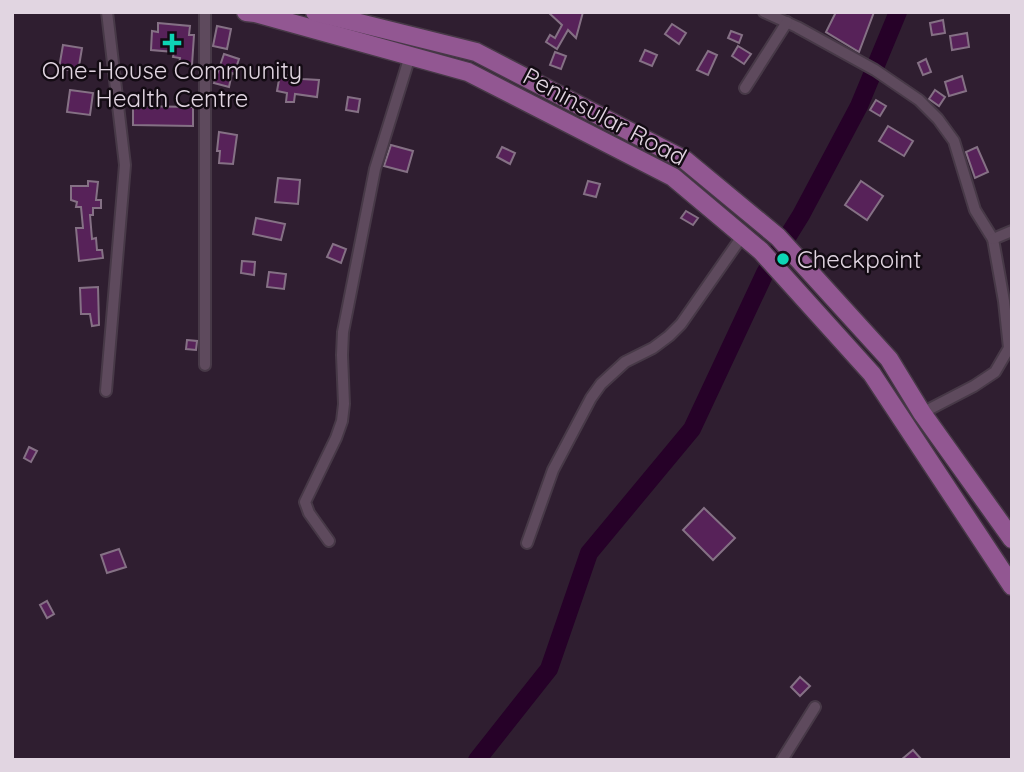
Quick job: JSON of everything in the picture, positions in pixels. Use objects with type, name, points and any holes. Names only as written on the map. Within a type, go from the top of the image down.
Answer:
[{"type":"main road","name":"Peninsular Road","points":[[246,12],[468,72],[673,177],[761,251],[873,374],[1012,586]]},
{"type":"main road","name":"Peninsular Road","points":[[315,12],[476,52],[685,160],[778,237],[890,359],[922,413],[1012,539]]},
{"type":"street","points":[[106,391],[125,165],[107,12]]},
{"type":"street","points":[[205,12],[205,365]]},
{"type":"street","points":[[764,12],[875,70],[919,100],[938,119],[954,141],[975,209],[993,239],[1009,348],[995,372],[922,413]]},
{"type":"street","points":[[745,88],[786,22]]},
{"type":"street","points":[[329,541],[309,513],[305,502],[342,421],[343,332],[375,169],[410,56]]},
{"type":"street","points":[[993,239],[1012,231]]},
{"type":"street","points":[[527,543],[553,470],[591,398],[601,384],[625,362],[653,348],[675,330],[743,235]]},
{"type":"street","points":[[782,760],[815,706]]},
{"type":"building","points":[[548,12],[583,12],[576,38],[568,30],[557,49],[546,42],[550,35],[555,38],[562,25]]},
{"type":"building","points":[[836,12],[874,12],[859,52],[826,32]]},
{"type":"building","points":[[943,20],[945,33],[932,35],[930,23]]},
{"type":"building","name":"One-House Community Health Centre","points":[[158,23],[190,26],[189,35],[194,35],[192,65],[179,64],[180,58],[173,57],[174,52],[151,50],[152,31],[158,32]]},
{"type":"building","points":[[672,24],[686,33],[679,44],[665,34]]},
{"type":"building","points":[[217,26],[231,29],[227,49],[213,46]]},
{"type":"building","points":[[731,31],[742,35],[739,43],[728,38]]},
{"type":"building","points":[[967,33],[969,47],[952,50],[950,36]]},
{"type":"building","points":[[63,45],[82,48],[78,72],[59,68]]},
{"type":"building","points":[[738,46],[751,54],[744,64],[732,56]]},
{"type":"building","points":[[645,50],[657,55],[652,66],[640,61]]},
{"type":"building","points":[[708,51],[717,55],[708,75],[697,70]]},
{"type":"building","points":[[555,52],[566,56],[561,69],[550,65]]},
{"type":"building","points":[[224,54],[239,59],[229,87],[214,83]]},
{"type":"building","points":[[926,59],[931,72],[923,75],[918,63]]},
{"type":"building","points":[[280,74],[319,80],[317,97],[295,94],[294,102],[286,102],[287,93],[277,91]]},
{"type":"building","points":[[962,76],[966,91],[949,96],[945,82]]},
{"type":"building","points":[[70,90],[93,93],[90,115],[67,112]]},
{"type":"building","points":[[935,90],[945,97],[939,106],[929,99]]},
{"type":"building","points":[[348,97],[360,99],[358,112],[346,110]]},
{"type":"building","points":[[876,100],[886,106],[880,116],[870,110]]},
{"type":"building","name":"One-House Community Health Centre","points":[[133,106],[193,107],[193,126],[133,125]]},
{"type":"building","points":[[888,126],[913,141],[904,156],[879,141]]},
{"type":"building","points":[[219,132],[237,135],[233,164],[219,163]]},
{"type":"building","points":[[391,145],[413,151],[407,172],[384,166]]},
{"type":"building","points":[[502,147],[515,153],[510,164],[497,157]]},
{"type":"building","points":[[977,147],[988,172],[975,178],[966,152]]},
{"type":"building","points":[[278,178],[300,180],[298,204],[275,202]]},
{"type":"building","points":[[88,181],[98,182],[96,200],[101,200],[101,208],[93,208],[93,215],[90,215],[92,239],[96,238],[97,250],[102,250],[103,258],[79,261],[76,228],[83,228],[81,207],[76,207],[77,202],[71,200],[71,186],[88,186]]},
{"type":"building","points":[[588,181],[600,184],[596,197],[584,194]]},
{"type":"building","points":[[861,181],[883,196],[867,220],[845,205]]},
{"type":"building","points":[[686,211],[698,218],[693,225],[681,218]]},
{"type":"building","points":[[256,218],[285,224],[281,240],[253,234]]},
{"type":"building","points":[[333,244],[346,249],[341,263],[327,257]]},
{"type":"building","points":[[242,261],[255,262],[254,275],[241,273]]},
{"type":"building","points":[[269,272],[286,274],[284,289],[267,287]]},
{"type":"building","points":[[98,287],[99,325],[92,326],[90,314],[81,314],[80,288]]},
{"type":"building","points":[[187,340],[197,341],[196,350],[186,349]]},
{"type":"building","points":[[29,447],[37,451],[31,462],[24,458]]},
{"type":"building","points":[[704,508],[735,538],[713,560],[683,530]]},
{"type":"building","points":[[119,549],[126,567],[107,573],[101,555]]},
{"type":"building","points":[[47,601],[54,614],[47,618],[40,605]]},
{"type":"building","points":[[800,677],[810,686],[800,696],[791,687]]},
{"type":"building","points":[[913,750],[922,760],[901,760]]},
{"type":"waterway","points":[[477,760],[549,669],[589,553],[692,429],[765,273],[801,215],[859,106],[898,12]]},
{"type":"place","name":"One-House Community Health Centre","points":[[172,43]]},
{"type":"place","name":"Checkpoint","points":[[783,259]]}]
